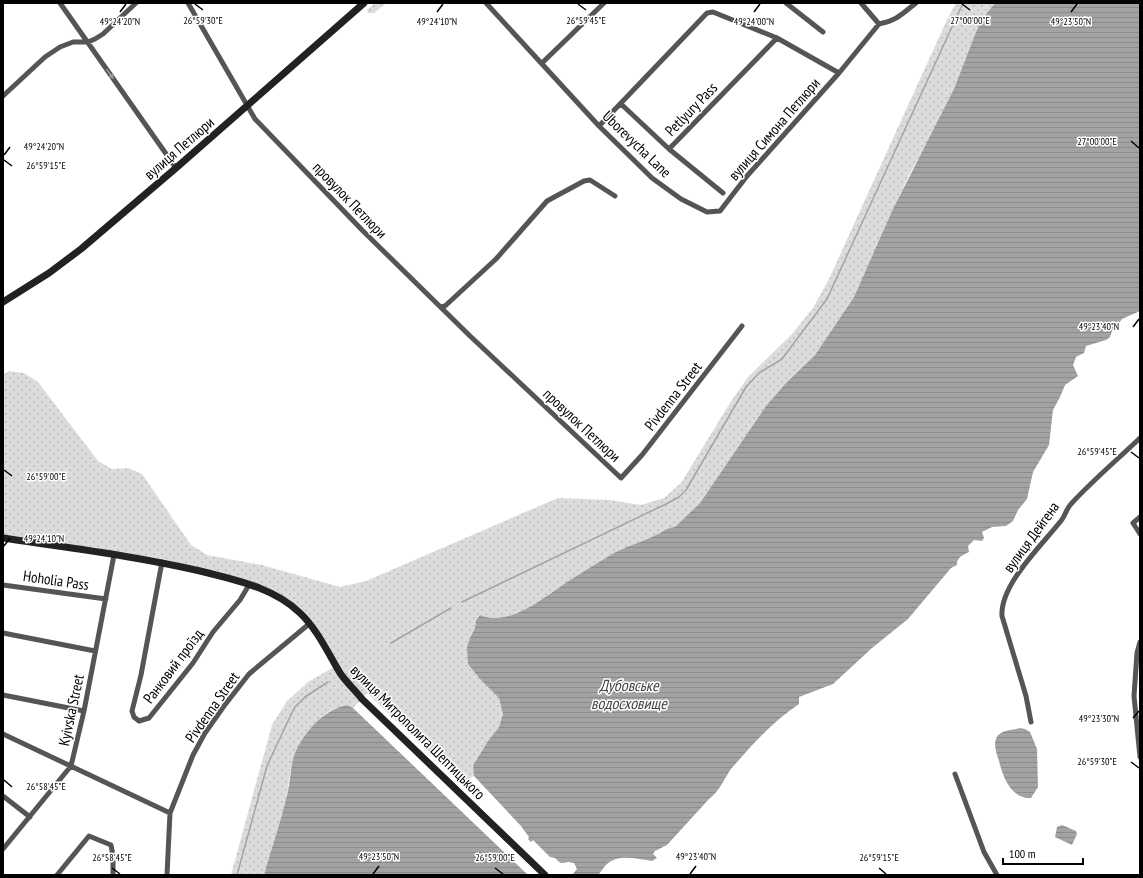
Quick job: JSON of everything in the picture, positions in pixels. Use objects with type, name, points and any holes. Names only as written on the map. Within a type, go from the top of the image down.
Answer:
[{"type":"street","points":[[60,3],[176,168]]},
{"type":"street","points":[[3,96],[45,57],[60,47],[73,42],[88,42],[103,34],[136,3]]},
{"type":"street","name":"провулок Петлюри","points":[[188,3],[255,119],[363,231],[621,478]]},
{"type":"street","name":"вулиця Петлюри","points":[[3,302],[49,273],[81,250],[364,3]]},
{"type":"street","points":[[486,3],[533,56],[542,62],[604,3]]},
{"type":"street","points":[[786,3],[822,32]]},
{"type":"street","points":[[861,3],[878,24],[895,20],[916,3]]},
{"type":"street","points":[[599,126],[707,13],[713,12],[777,38],[839,73]]},
{"type":"street","name":"вулиця Симона Петлюри","points":[[728,202],[747,176],[839,73],[878,24]]},
{"type":"street","name":"Petlyury Pass","points":[[621,104],[669,149],[777,38]]},
{"type":"street","name":"Uborevycha Lane","points":[[542,62],[599,126],[652,178],[681,199],[707,212],[720,211],[728,202]]},
{"type":"street","points":[[669,149],[723,194]]},
{"type":"street","points":[[441,307],[445,306],[496,259],[547,201],[584,181],[590,180],[615,196]]},
{"type":"street","name":"Pivdenna Street","points":[[621,478],[642,456],[742,326]]},
{"type":"street","name":"вулиця Дейгена","points":[[1031,722],[1026,696],[1002,616],[1002,604],[1005,596],[1021,568],[1062,520],[1070,505],[1140,438]]},
{"type":"street","points":[[1140,517],[1133,523],[1140,534]]},
{"type":"street","name":"вулиця Митрополита Шептицького","points":[[3,538],[162,562],[240,581],[272,593],[287,602],[301,614],[309,624],[321,640],[341,675],[362,698],[545,875]]},
{"type":"street","name":"Kyivska Street","points":[[3,849],[71,766],[84,711],[114,555]]},
{"type":"street","name":"Ранковий проїзд","points":[[162,562],[141,675],[132,711],[134,717],[139,721],[149,718],[193,663],[213,632],[240,600],[249,585]]},
{"type":"street","name":"Hoholia Pass","points":[[3,584],[106,599]]},
{"type":"street","name":"Pivdenna Street","points":[[167,875],[170,812],[193,755],[205,733],[249,674],[309,624]]},
{"type":"street","points":[[3,633],[95,651]]},
{"type":"street","points":[[1140,642],[1137,653],[1134,696],[1140,757]]},
{"type":"street","points":[[3,695],[84,711]]},
{"type":"street","points":[[3,734],[170,812]]},
{"type":"street","points":[[955,774],[984,852],[997,875]]},
{"type":"street","points":[[3,796],[30,816]]},
{"type":"street","points":[[57,875],[89,836],[111,845],[113,856],[113,875]]},
{"type":"shaded area","points":[[375,3],[386,3],[374,13],[368,13],[367,10]]},
{"type":"shaded area","points":[[956,3],[995,3],[983,18],[976,32],[954,89],[931,136],[909,175],[854,297],[815,355],[785,384],[766,406],[700,503],[675,528],[666,529],[659,534],[614,553],[596,563],[526,609],[502,617],[491,618],[480,615],[476,619],[475,628],[470,638],[480,679],[499,698],[503,714],[499,727],[473,764],[474,776],[461,782],[367,693],[353,708],[336,708],[322,717],[310,731],[293,759],[284,808],[264,875],[231,875],[272,725],[287,701],[308,682],[334,667],[303,611],[273,590],[241,578],[163,559],[3,536],[3,375],[9,371],[24,373],[38,382],[98,461],[112,469],[128,468],[142,474],[191,545],[207,555],[262,565],[340,587],[366,581],[558,498],[610,500],[641,505],[664,498],[681,483],[730,403],[748,377],[792,334],[813,308],[829,279]]},
{"type":"water","name":"Дубовське водосховище","points":[[995,3],[1140,3],[1140,311],[1122,319],[1119,323],[1114,325],[1110,337],[1106,340],[1086,346],[1084,353],[1076,357],[1073,365],[1078,376],[1065,385],[1053,410],[1049,445],[1033,472],[1027,499],[1018,510],[1013,521],[1006,526],[992,527],[982,532],[984,538],[982,541],[974,540],[968,546],[969,552],[958,560],[957,565],[951,568],[908,619],[872,648],[833,684],[799,697],[799,704],[780,718],[746,752],[731,769],[716,793],[667,845],[655,851],[653,854],[657,858],[652,861],[634,858],[616,859],[606,865],[598,875],[572,875],[577,869],[574,863],[559,862],[555,858],[550,857],[533,840],[531,842],[521,826],[474,776],[473,765],[499,727],[503,714],[499,698],[480,679],[468,664],[467,647],[475,628],[476,620],[480,615],[491,618],[502,617],[526,609],[596,563],[614,553],[659,534],[666,529],[675,527],[700,503],[766,406],[785,384],[815,355],[854,297],[893,209],[954,89],[976,32],[983,18]]},
{"type":"water","points":[[347,705],[353,708],[528,875],[264,875],[284,808],[293,759],[301,741],[321,718],[329,712]]},
{"type":"water","points":[[1020,728],[1030,732],[1037,749],[1038,787],[1031,798],[1018,795],[1009,786],[1003,774],[996,750],[995,742],[1001,733]]},
{"type":"water","points":[[1062,825],[1076,831],[1077,834],[1072,845],[1055,837],[1057,827]]},
{"type":"waterway","points":[[462,602],[666,504],[679,497],[686,490],[746,387],[759,373],[782,359],[827,299],[963,3]]},
{"type":"waterway","points":[[391,643],[451,608]]},
{"type":"waterway","points":[[237,875],[267,766],[288,721],[295,707],[305,697],[328,682]]}]
